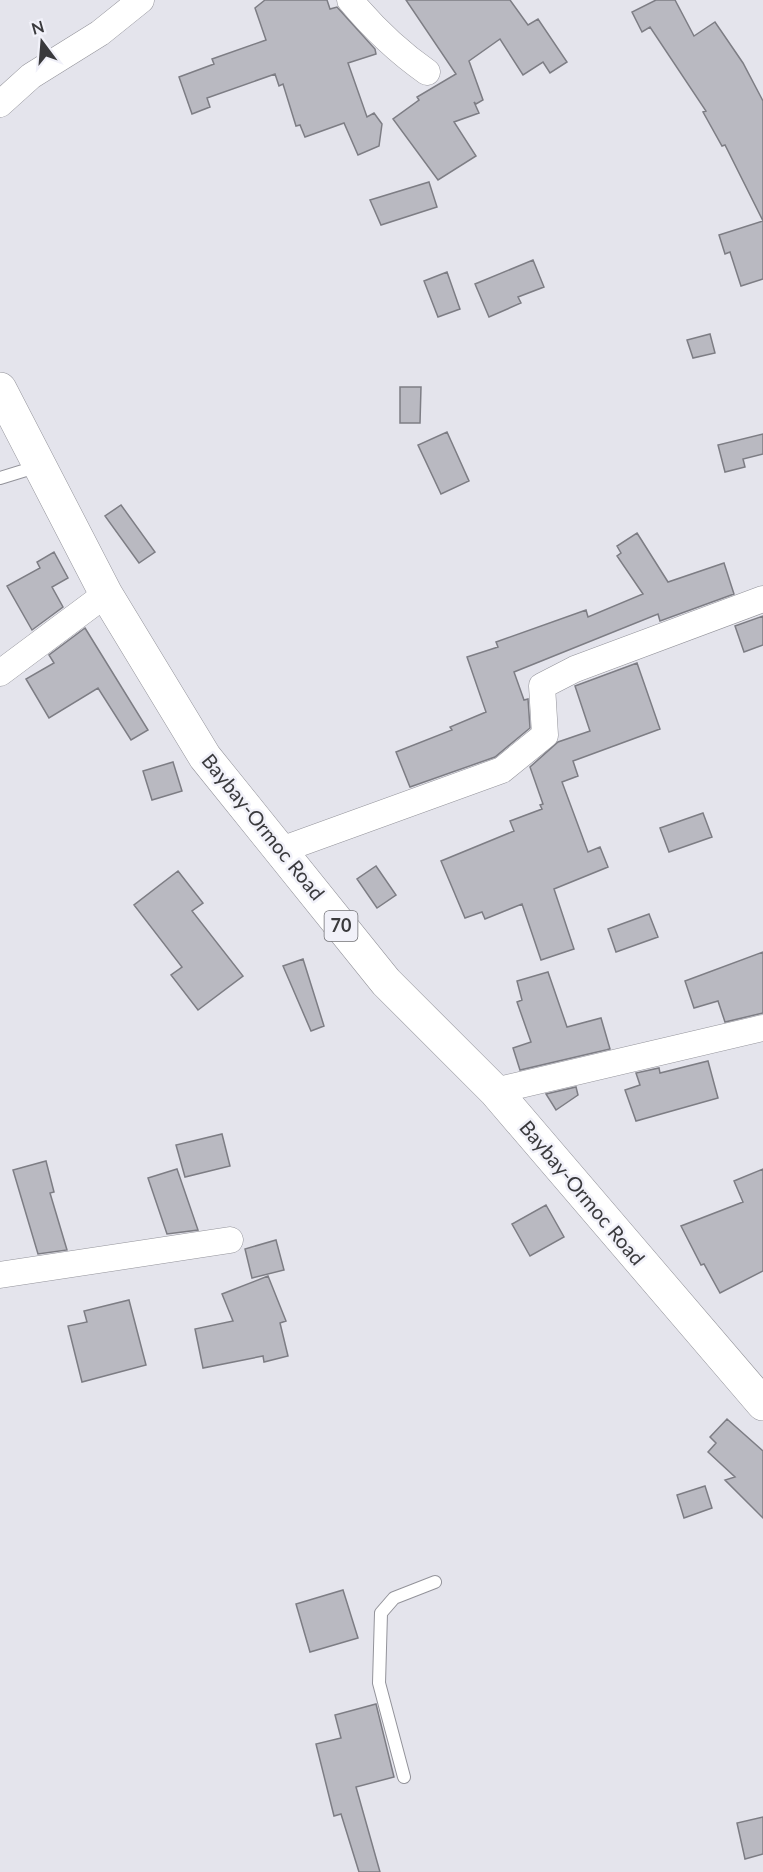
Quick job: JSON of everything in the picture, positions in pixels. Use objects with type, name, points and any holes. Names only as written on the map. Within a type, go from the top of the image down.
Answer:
[{"type":"highway","name":"Baybay-Ormoc Road","points":[[0,389],[106,594],[205,757],[386,982],[495,1090],[763,1404]]},
{"type":"street","points":[[0,104],[31,76],[100,33],[141,0]]},
{"type":"street","points":[[351,0],[376,31],[402,55],[427,72]]},
{"type":"street","points":[[0,673],[106,594]]},
{"type":"street","points":[[281,850],[502,770],[544,735],[542,686],[575,669],[763,599]]},
{"type":"street","points":[[495,1090],[763,1028]]},
{"type":"street","points":[[0,1275],[230,1240]]},
{"type":"lane","points":[[0,478],[40,466]]},
{"type":"lane","points":[[404,1777],[380,1683],[381,1614],[394,1598],[435,1582]]},
{"type":"building","points":[[265,0],[327,0],[330,9],[337,7],[375,49],[376,54],[348,63],[367,117],[374,113],[382,124],[379,146],[358,155],[344,123],[305,137],[300,125],[296,126],[283,84],[279,86],[275,74],[207,98],[210,107],[192,114],[179,77],[214,64],[212,59],[266,40],[255,8]]},
{"type":"building","points":[[406,0],[510,0],[528,25],[538,19],[567,62],[550,73],[543,62],[523,75],[500,39],[469,61],[483,100],[476,104],[474,102],[479,113],[454,122],[476,156],[438,180],[393,119],[419,100],[417,97],[456,74]]},
{"type":"building","points":[[656,0],[675,0],[694,36],[715,22],[743,63],[763,101],[763,221],[725,145],[722,146],[703,112],[706,111],[650,27],[642,32],[632,12]]},
{"type":"building","points":[[429,182],[437,207],[381,225],[370,200]]},
{"type":"building","points":[[763,221],[763,279],[741,286],[730,252],[725,254],[719,235]]},
{"type":"building","points":[[533,260],[544,287],[518,297],[521,303],[489,317],[475,284]]},
{"type":"building","points":[[447,272],[460,309],[438,317],[424,281]]},
{"type":"building","points":[[710,334],[715,353],[693,358],[687,340]]},
{"type":"building","points":[[400,387],[421,387],[420,423],[400,423]]},
{"type":"building","points":[[447,432],[469,481],[441,494],[418,445]]},
{"type":"building","points":[[763,434],[763,454],[743,459],[745,467],[725,472],[718,445]]},
{"type":"building","points":[[121,505],[155,552],[139,563],[105,516]]},
{"type":"building","points":[[637,533],[668,582],[724,563],[734,594],[660,621],[658,614],[514,672],[524,700],[528,699],[530,728],[495,757],[410,787],[396,752],[452,730],[450,727],[486,712],[467,657],[498,647],[496,642],[586,610],[588,617],[643,594],[617,556],[621,553],[617,546]]},
{"type":"building","points":[[54,552],[68,578],[52,587],[63,607],[32,630],[7,586],[40,568],[37,562]]},
{"type":"building","points":[[763,616],[763,645],[744,652],[735,626]]},
{"type":"building","points":[[85,628],[148,730],[131,740],[98,688],[49,718],[26,679],[54,663],[49,655]]},
{"type":"building","points":[[637,663],[660,729],[573,761],[578,776],[562,782],[588,852],[600,847],[608,867],[554,889],[574,949],[541,960],[522,904],[485,919],[482,912],[465,918],[441,861],[514,831],[510,821],[542,809],[540,805],[543,804],[530,767],[558,742],[590,731],[575,686]]},
{"type":"building","points":[[173,762],[182,791],[152,800],[143,771]]},
{"type":"building","points":[[703,813],[712,837],[669,852],[660,828]]},
{"type":"building","points":[[376,866],[396,895],[377,908],[357,879]]},
{"type":"building","points":[[178,871],[203,903],[192,911],[243,976],[198,1010],[171,975],[182,967],[134,905]]},
{"type":"building","points":[[649,914],[658,937],[616,952],[608,929]]},
{"type":"building","points":[[763,952],[763,1013],[725,1022],[718,1001],[694,1008],[685,981]]},
{"type":"building","points":[[303,959],[324,1026],[311,1031],[283,966]]},
{"type":"building","points":[[548,972],[567,1027],[601,1018],[610,1049],[520,1070],[513,1048],[531,1042],[517,1002],[522,1000],[517,981]]},
{"type":"building","points":[[708,1061],[718,1098],[636,1121],[625,1090],[640,1085],[636,1073],[659,1068],[660,1073]]},
{"type":"building","points":[[576,1087],[578,1095],[556,1110],[546,1094]]},
{"type":"building","points":[[222,1134],[230,1166],[185,1177],[176,1145]]},
{"type":"building","points":[[46,1161],[54,1192],[50,1193],[67,1250],[38,1254],[13,1170]]},
{"type":"building","points":[[177,1169],[198,1230],[167,1234],[148,1178]]},
{"type":"building","points":[[763,1169],[763,1271],[720,1293],[704,1264],[701,1265],[681,1226],[743,1202],[734,1181]]},
{"type":"building","points":[[546,1205],[564,1237],[530,1256],[512,1224]]},
{"type":"building","points":[[276,1240],[284,1270],[252,1278],[245,1249]]},
{"type":"building","points":[[268,1276],[286,1321],[280,1323],[288,1356],[264,1362],[263,1356],[203,1368],[195,1329],[233,1321],[222,1294]]},
{"type":"building","points":[[129,1300],[146,1365],[82,1382],[68,1326],[87,1322],[84,1311]]},
{"type":"building","points":[[727,1419],[763,1451],[763,1518],[725,1480],[735,1477],[708,1452],[716,1443],[710,1437]]},
{"type":"building","points":[[705,1486],[712,1508],[684,1518],[677,1495]]},
{"type":"building","points":[[343,1590],[358,1638],[310,1652],[296,1604]]},
{"type":"building","points":[[376,1704],[394,1777],[356,1787],[380,1872],[359,1872],[341,1814],[334,1816],[316,1744],[341,1738],[335,1715]]},
{"type":"building","points":[[763,1817],[763,1854],[745,1859],[737,1823]]}]
